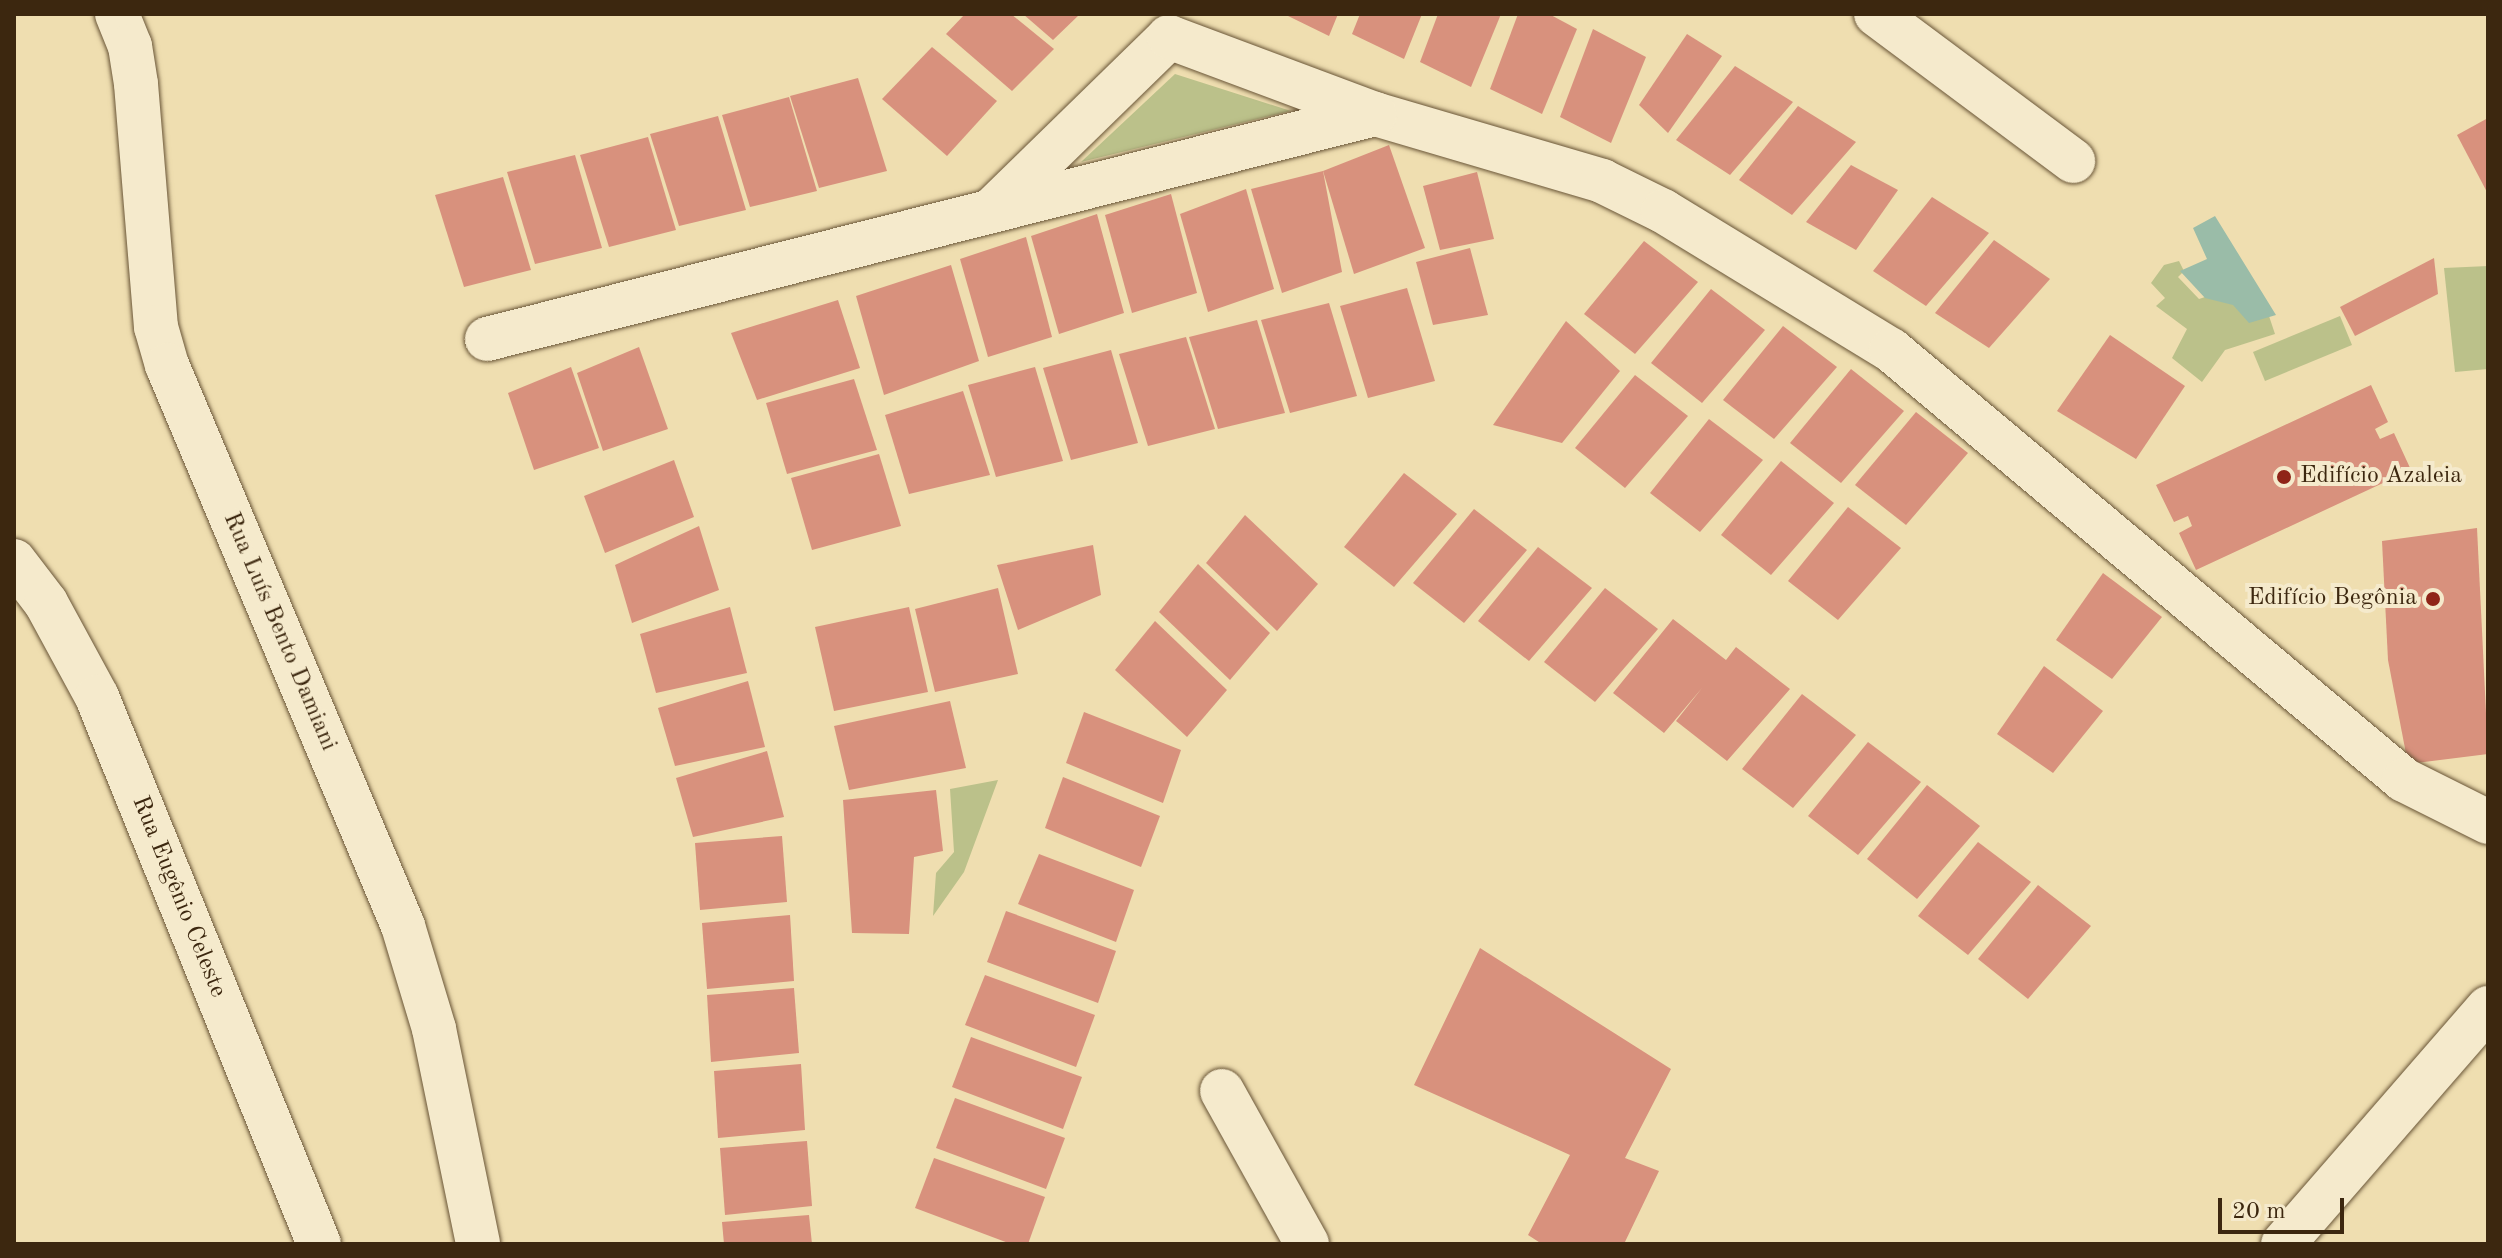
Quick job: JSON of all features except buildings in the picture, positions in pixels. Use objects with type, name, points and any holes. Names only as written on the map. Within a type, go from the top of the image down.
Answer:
[{"type":"street","name":"Rua Luís Bento Damiani","points":[[117,14],[130,46],[136,84],[156,327],[403,926],[434,1029],[478,1244]]},
{"type":"street","points":[[1876,14],[2073,161]]},
{"type":"street","points":[[991,211],[1174,25],[1375,114],[1602,181],[1663,211],[1891,350],[2404,780],[2488,822]]},
{"type":"street","points":[[487,339],[1375,114]]},
{"type":"street","name":"Rua Eugênio Celeste","points":[[14,561],[30,610],[97,697],[319,1244]]},
{"type":"street","points":[[2283,1244],[2488,1008]]},
{"type":"street","points":[[1222,1091],[1307,1244]]},
{"type":"green space","points":[[1175,74],[1291,111],[1081,162]]},
{"type":"green space","points":[[2179,261],[2184,271],[2178,277],[2199,299],[2208,296],[2269,316],[2275,334],[2225,350],[2202,382],[2172,358],[2187,329],[2156,306],[2165,298],[2151,283],[2164,265]]},
{"type":"green space","points":[[2488,266],[2488,369],[2455,372],[2444,268]]},
{"type":"green space","points":[[2340,316],[2352,345],[2265,381],[2253,352]]},
{"type":"green space","points":[[998,780],[964,872],[933,916],[936,873],[954,852],[950,789]]},
{"type":"shaded area","points":[[2215,216],[2276,315],[2249,323],[2233,305],[2205,298],[2180,271],[2207,259],[2193,228]]},
{"type":"place","name":"Edifício Azaleia","points":[[2284,477]]},
{"type":"place","name":"Edifício Begônia","points":[[2433,599]]}]
